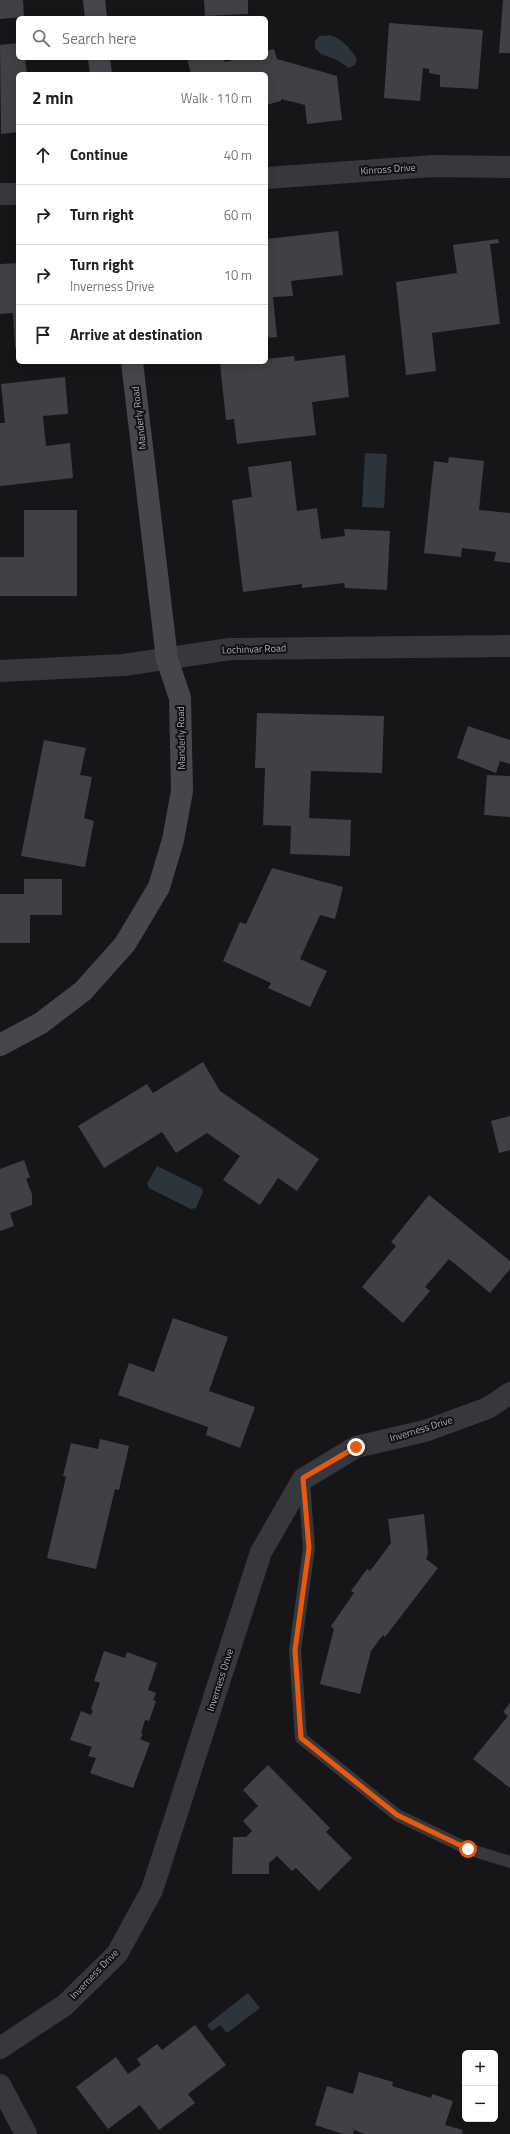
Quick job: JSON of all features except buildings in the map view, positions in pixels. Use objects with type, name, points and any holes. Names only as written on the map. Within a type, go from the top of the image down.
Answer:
[{"type":"street","points":[[94,0],[96,16]]},
{"type":"street","points":[[99,60],[101,72]]},
{"type":"street","name":"Kinross Drive","points":[[268,178],[433,166],[510,167]]},
{"type":"street","points":[[0,194],[16,194]]},
{"type":"street","name":"Manderly Road","points":[[0,1045],[41,1023],[83,991],[125,944],[159,887],[173,840],[182,791],[180,698],[167,658],[132,364]]},
{"type":"street","name":"Lochinvar Road","points":[[0,671],[124,665],[230,649],[510,646]]},
{"type":"street","name":"Inverness Drive","points":[[0,2048],[65,2005],[117,1954],[152,1890],[261,1552],[303,1478],[356,1447],[425,1431],[488,1408],[510,1393]]},
{"type":"street","points":[[0,2085],[26,2134]]},
{"type":"lane","points":[[303,1478],[309,1548],[295,1650],[301,1738],[397,1815],[468,1849],[510,1862]]},
{"type":"shaded area","points":[[319,36],[336,37],[343,42],[350,49],[357,60],[355,65],[349,68],[337,60],[321,54],[315,48],[315,41]]},
{"type":"shaded area","points":[[365,453],[387,454],[384,508],[362,507]]},
{"type":"shaded area","points":[[157,1166],[202,1188],[203,1192],[196,1208],[191,1209],[149,1188],[147,1184]]},
{"type":"shaded area","points":[[248,1993],[260,2008],[227,2033],[220,2025],[212,2031],[207,2025]]},
{"type":"route","points":[[356,1447],[303,1478],[309,1548],[295,1650],[301,1738],[397,1815],[468,1849]]}]
